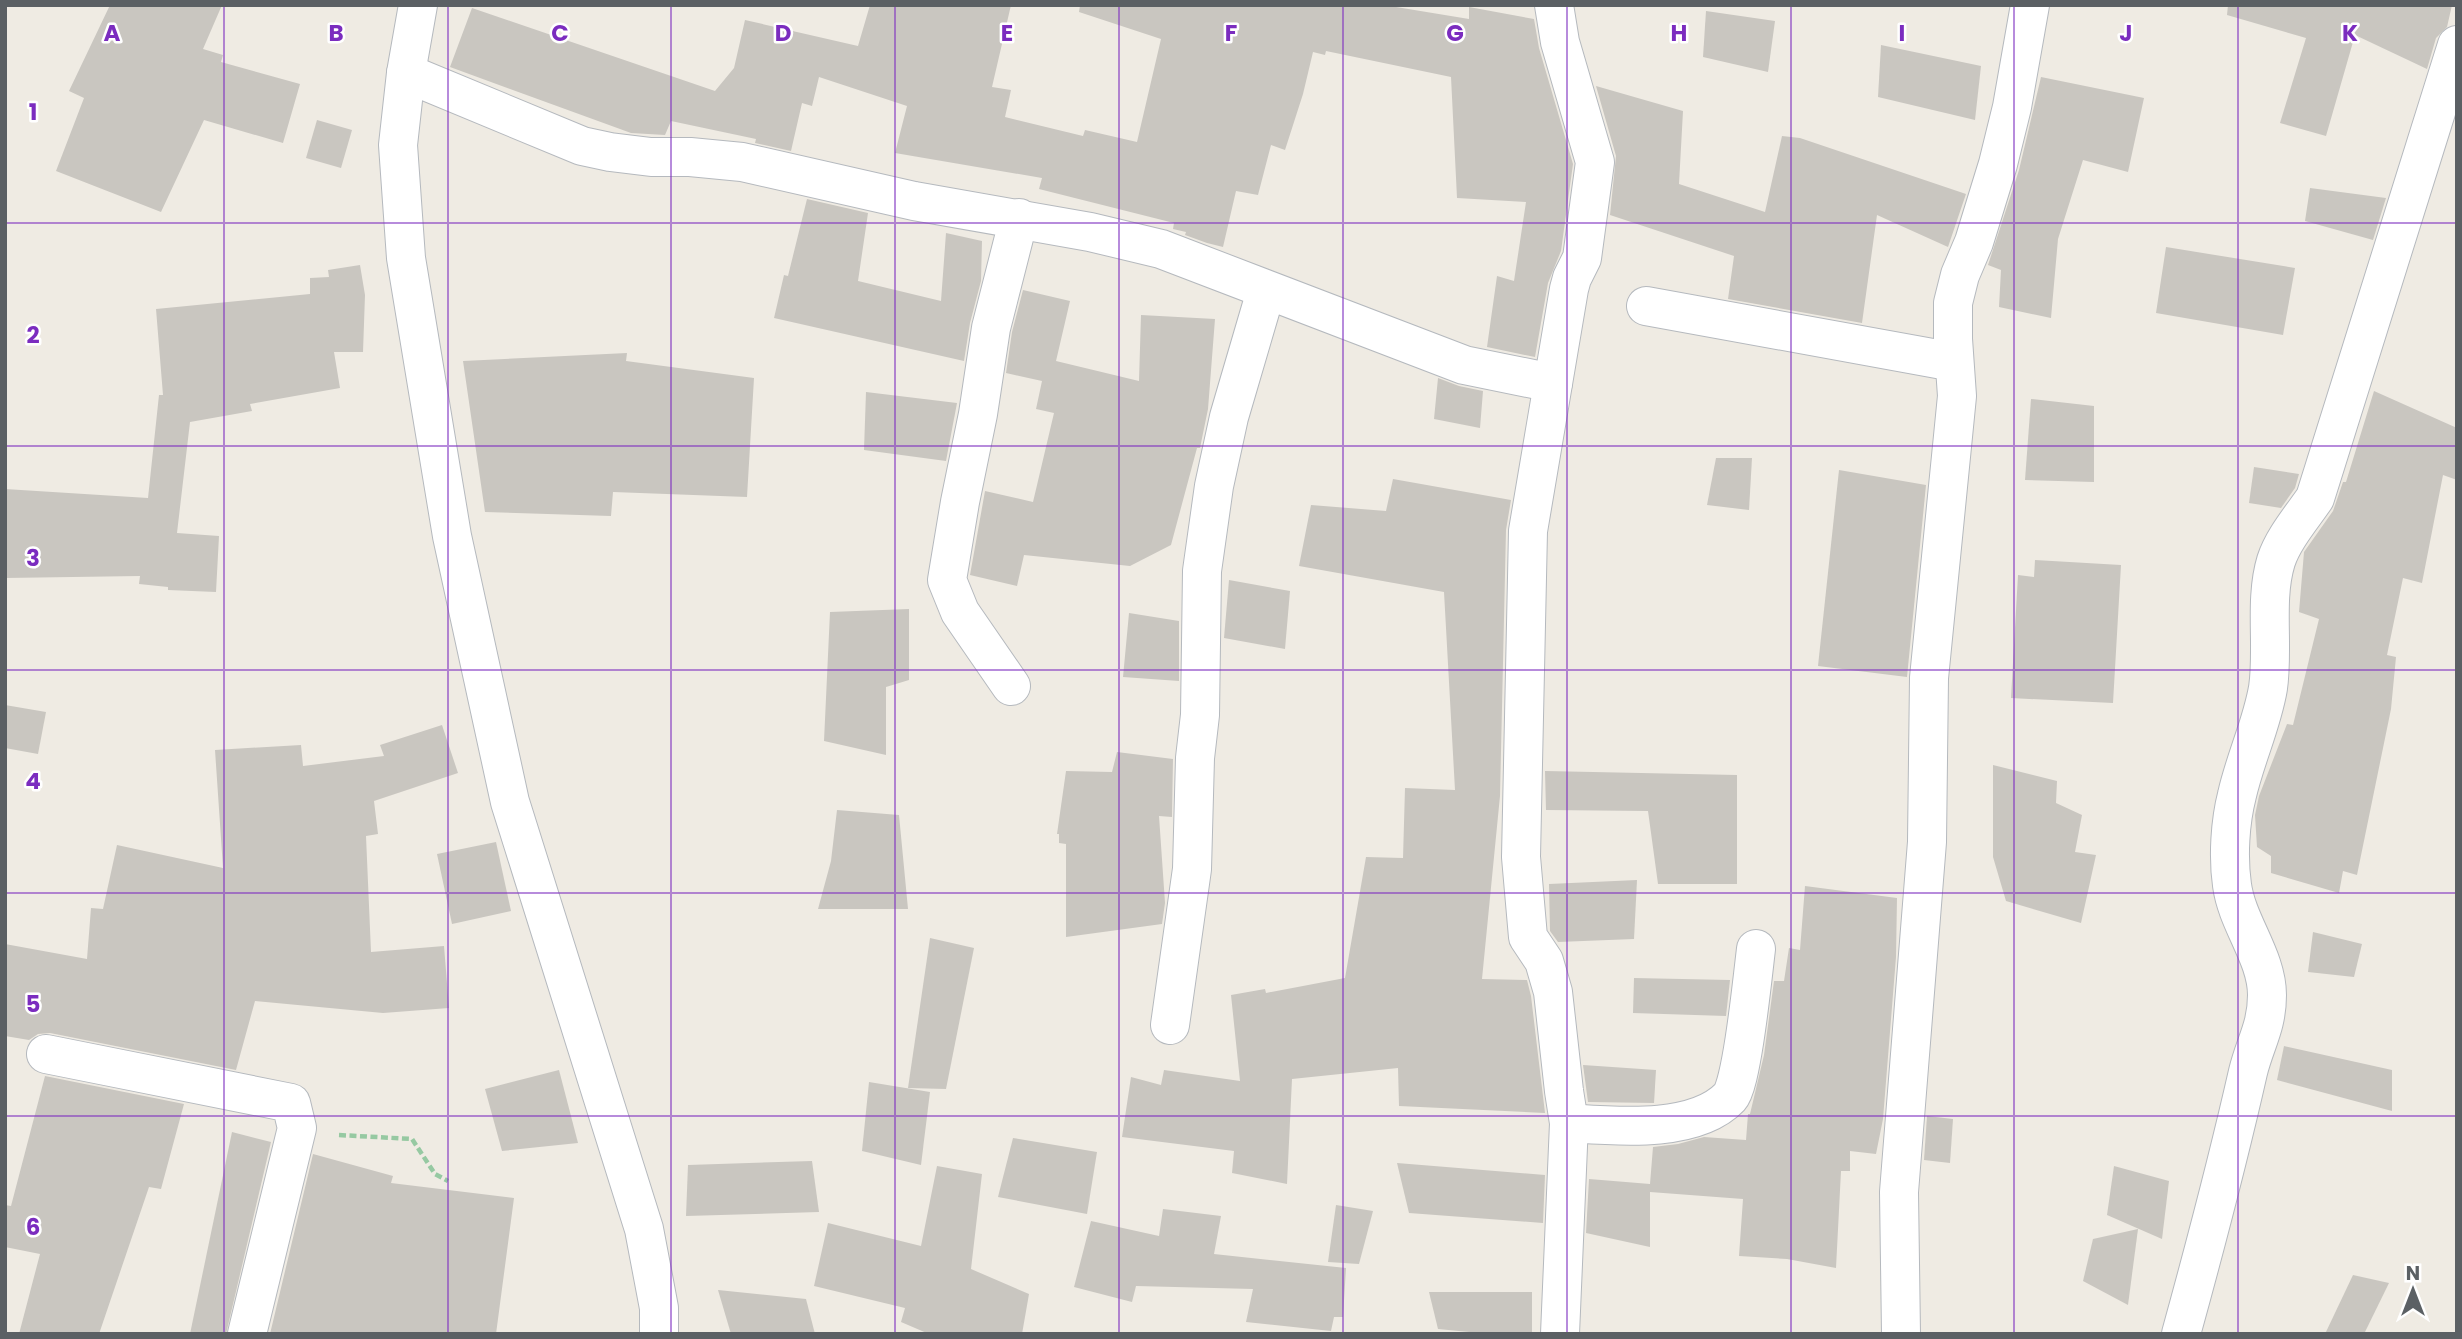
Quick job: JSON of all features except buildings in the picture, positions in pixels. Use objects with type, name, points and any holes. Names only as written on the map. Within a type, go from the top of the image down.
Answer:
[{"type":"street","points":[[1554,5],[1560,42],[1595,162],[1582,258],[1572,278],[1528,531],[1521,857],[1528,937],[1544,961],[1553,992],[1569,1123],[1560,1334]]},
{"type":"street","points":[[1901,1334],[1899,1192],[1927,842],[1929,678],[1957,396],[1953,303],[2001,153],[2030,5]]},
{"type":"street","points":[[413,7],[398,145],[406,258],[452,536],[510,802],[644,1228],[659,1308],[659,1334]]},
{"type":"street","points":[[2181,1334],[2223,1184],[2250,1061],[2264,1028],[2267,993],[2261,966],[2240,916],[2232,885],[2231,839],[2236,796],[2267,690],[2271,649],[2271,583],[2277,559],[2315,498],[2457,45]]},
{"type":"street","points":[[406,73],[591,148],[651,157],[690,157],[741,162],[914,201],[1018,218],[1161,249],[1464,365],[1553,383]]},
{"type":"street","points":[[1012,686],[960,612],[947,580],[991,328],[1018,218]]},
{"type":"street","points":[[1170,1025],[1192,869],[1195,758],[1200,715],[1202,571],[1214,486],[1229,417],[1266,291]]},
{"type":"street","points":[[1646,306],[1954,362]]},
{"type":"street","points":[[1569,1123],[1636,1127],[1691,1119],[1710,1111],[1732,1096],[1740,1066],[1756,949]]},
{"type":"street","points":[[46,1054],[291,1103],[297,1128],[247,1334]]},
{"type":"path","points":[[296,1132],[412,1139],[435,1174],[448,1181]]}]
